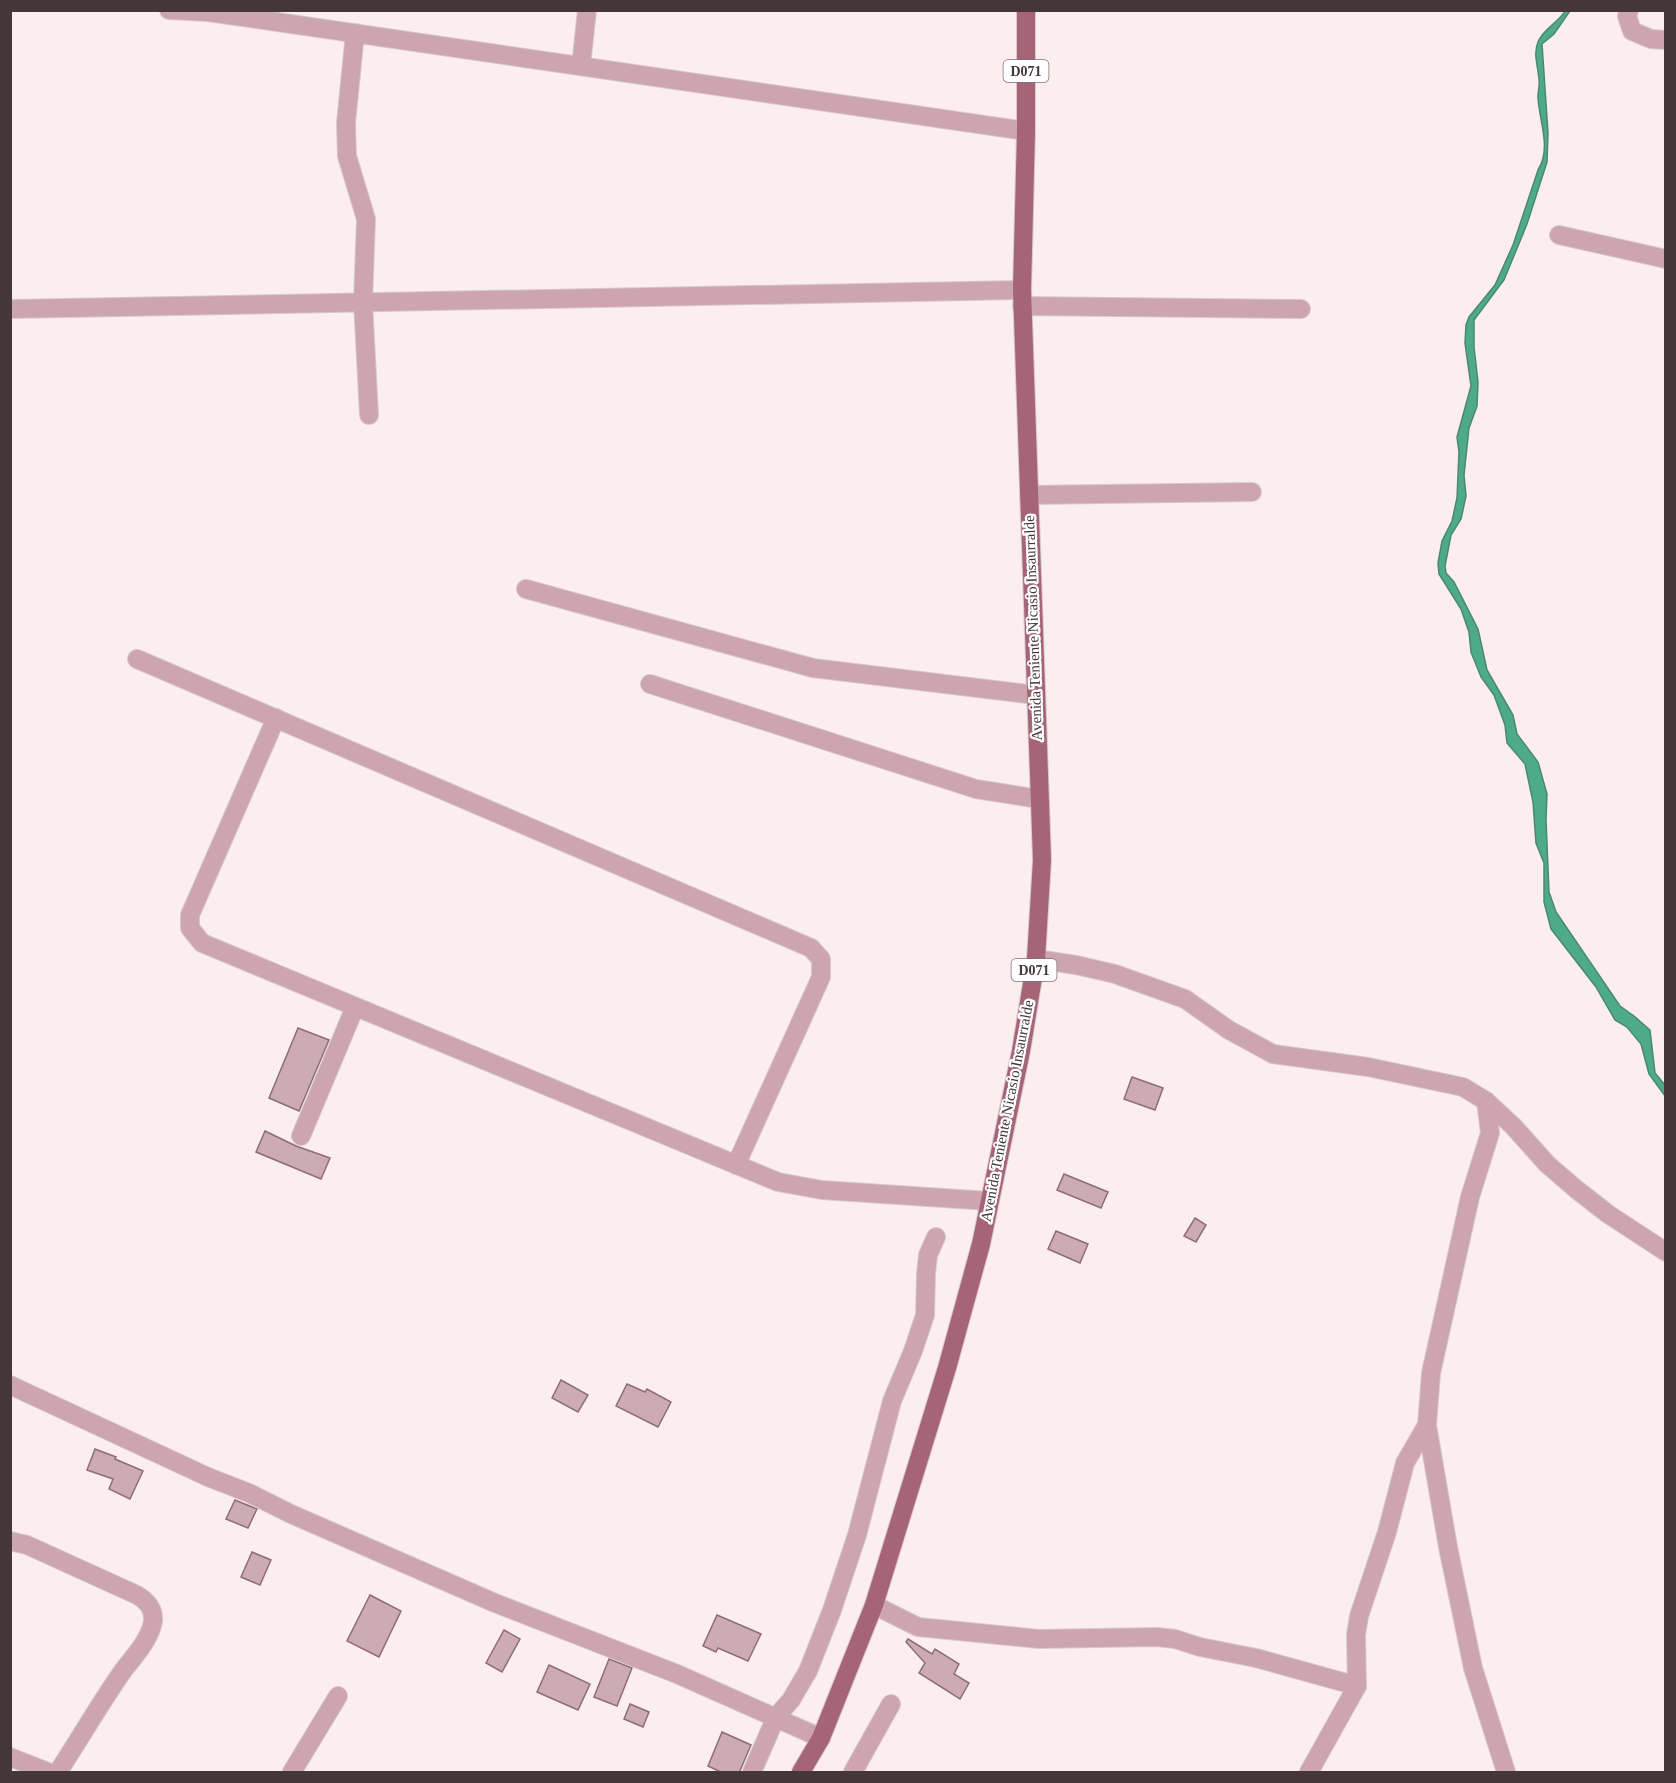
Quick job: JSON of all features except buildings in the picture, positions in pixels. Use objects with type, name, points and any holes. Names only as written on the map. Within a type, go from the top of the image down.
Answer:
[{"type":"main road","name":"D071","points":[[1026,10],[1026,131]]},
{"type":"main road","name":"Avenida Teniente Nicasio Insaurralde","points":[[801,1773],[821,1738],[874,1605],[947,1368],[981,1244],[1021,1051],[1036,959],[1042,860],[1022,298],[1026,131]]},
{"type":"street","points":[[169,10],[208,11],[1026,131]]},
{"type":"street","points":[[581,66],[587,10]]},
{"type":"street","points":[[1629,10],[1627,16],[1632,32],[1651,39],[1665,40]]},
{"type":"street","points":[[355,33],[346,123],[347,156],[366,219],[363,302],[369,415]]},
{"type":"street","points":[[1559,235],[1665,259]]},
{"type":"street","points":[[10,309],[363,302],[1022,298],[1301,309]]},
{"type":"street","points":[[1029,495],[1252,492]]},
{"type":"street","points":[[526,589],[813,669],[1036,695]]},
{"type":"street","points":[[137,658],[811,948],[821,959],[820,977],[736,1165]]},
{"type":"street","points":[[650,684],[976,789],[1039,799]]},
{"type":"street","points":[[276,718],[190,915],[190,928],[202,943],[778,1182],[822,1190],[989,1201]]},
{"type":"street","points":[[1036,959],[1115,974],[1185,999],[1229,1030],[1273,1054],[1412,1075],[1463,1087],[1486,1101],[1513,1126],[1547,1164],[1576,1189],[1608,1214],[1665,1252]]},
{"type":"street","points":[[301,1136],[356,1007]]},
{"type":"street","points":[[1486,1101],[1490,1133],[1470,1197],[1431,1373],[1427,1425],[1448,1547],[1473,1668],[1506,1773]]},
{"type":"street","points":[[752,1773],[776,1717],[791,1700],[808,1671],[832,1610],[857,1535],[892,1401],[925,1315],[928,1255],[936,1238]]},
{"type":"street","points":[[10,1385],[208,1477],[249,1493],[291,1514],[495,1604],[677,1674],[821,1738]]},
{"type":"street","points":[[1309,1773],[1357,1686],[1356,1635],[1359,1616],[1387,1532],[1405,1463],[1427,1425]]},
{"type":"street","points":[[10,1541],[27,1545],[138,1595],[148,1603],[153,1614],[153,1622],[147,1638],[119,1676],[58,1773]]},
{"type":"street","points":[[874,1605],[918,1627],[1039,1639],[1156,1637],[1175,1639],[1357,1686]]},
{"type":"street","points":[[292,1773],[338,1696]]},
{"type":"street","points":[[853,1773],[891,1704]]},
{"type":"street","points":[[10,1757],[48,1773]]},
{"type":"shaded area","points":[[1565,11],[1570,11],[1554,34],[1542,44],[1548,133],[1547,162],[1527,224],[1504,280],[1474,320],[1478,382],[1477,406],[1469,428],[1464,475],[1466,496],[1461,519],[1451,535],[1445,566],[1446,573],[1454,582],[1478,629],[1487,670],[1513,715],[1517,734],[1538,762],[1547,794],[1549,892],[1556,912],[1620,1006],[1650,1030],[1655,1073],[1665,1085],[1665,1096],[1649,1074],[1641,1044],[1627,1027],[1615,1020],[1596,987],[1551,929],[1544,902],[1544,863],[1536,843],[1533,802],[1525,764],[1507,743],[1505,725],[1494,695],[1481,677],[1471,652],[1469,632],[1461,609],[1439,574],[1438,563],[1442,541],[1452,521],[1457,498],[1459,452],[1457,437],[1471,386],[1465,343],[1466,325],[1469,317],[1495,285],[1513,245],[1542,162],[1544,134],[1538,97],[1537,47],[1543,33]]}]
